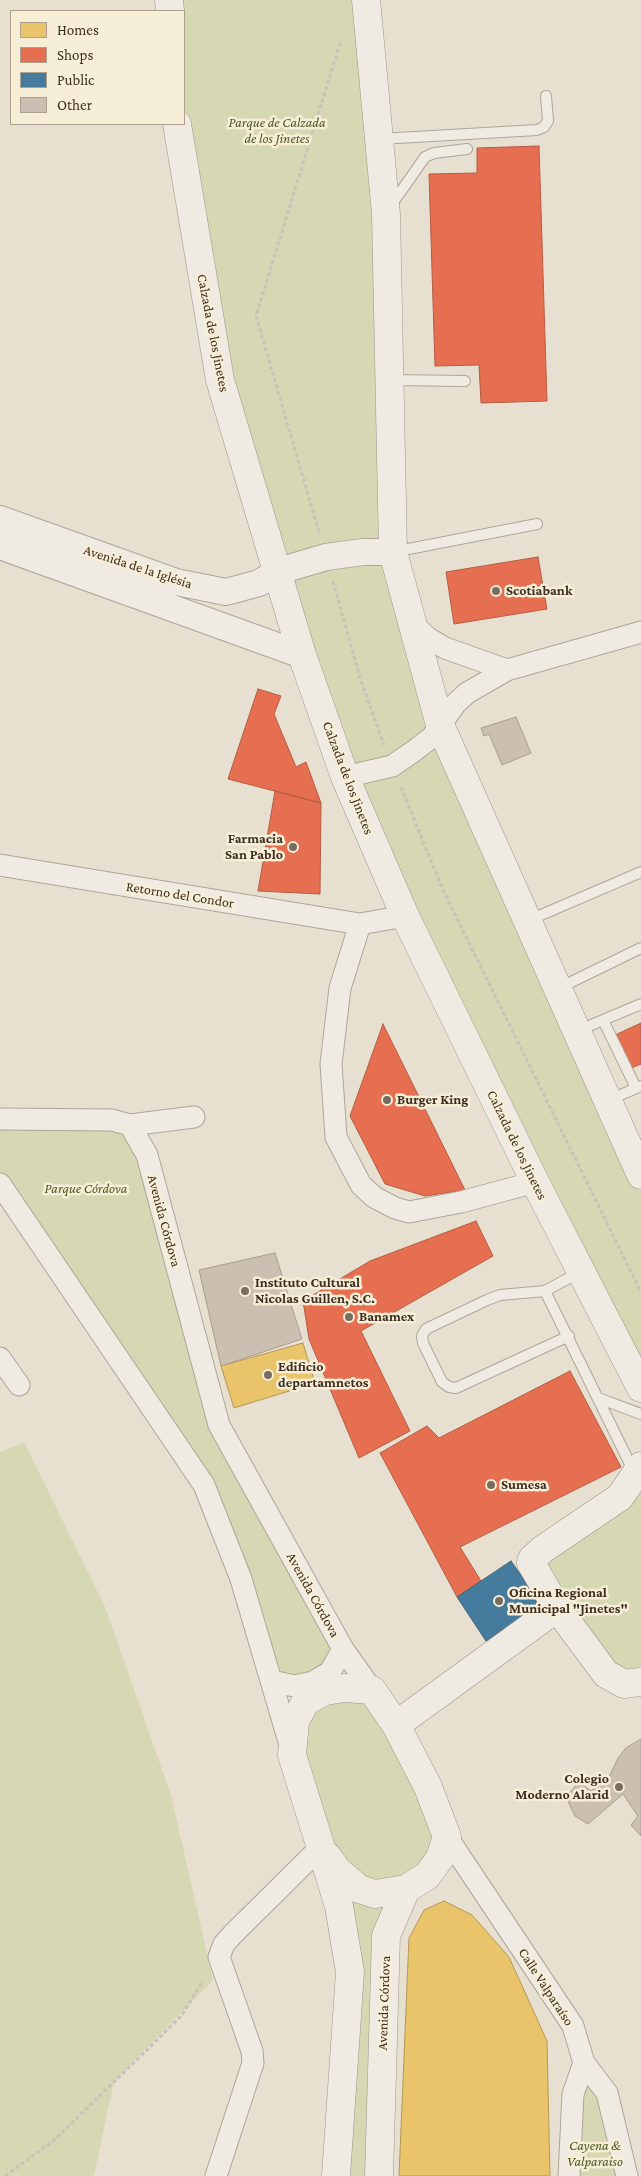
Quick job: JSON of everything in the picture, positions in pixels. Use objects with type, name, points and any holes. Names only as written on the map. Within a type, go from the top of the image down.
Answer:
[{"type":"main road","points":[[366,0],[386,214],[393,552],[410,621],[440,725],[641,1175]]},
{"type":"main road","name":"Calzada de los Jinetes","points":[[177,125],[220,380],[279,571],[302,655],[345,777],[405,916],[535,1182],[641,1388]]},
{"type":"main road","points":[[638,1471],[620,1497],[543,1549],[532,1559],[533,1569],[557,1608],[606,1674],[624,1684],[641,1682]]},
{"type":"main road","points":[[396,1725],[557,1608]]},
{"type":"main road","points":[[336,2176],[350,1972],[340,1906],[292,1755],[295,1721],[306,1702],[325,1691],[344,1688],[372,1690]]},
{"type":"main road","name":"Avenida Córdova","points":[[372,1690],[396,1725],[428,1787],[447,1837]]},
{"type":"main road","points":[[321,1847],[338,1871],[359,1889],[375,1894],[406,1889],[427,1876],[440,1858],[447,1837]]},
{"type":"main road","name":"Avenida Córdova","points":[[379,2176],[386,1936],[406,1889]]},
{"type":"street","name":"Avenida de la Iglésia","points":[[0,518],[176,582],[226,592],[258,584],[279,571],[326,558],[363,552],[393,552]]},
{"type":"street","name":"Avenida de la Iglésia","points":[[0,546],[302,655]]},
{"type":"street","points":[[410,621],[428,638],[445,648],[507,670]]},
{"type":"street","points":[[345,777],[392,766],[432,737],[456,703],[467,693],[507,670],[641,632]]},
{"type":"street","name":"Retorno del Condor","points":[[0,865],[360,924],[405,916]]},
{"type":"street","points":[[360,924],[340,988],[331,1064],[336,1136],[361,1185],[374,1197],[395,1208],[409,1212],[462,1202],[535,1182]]},
{"type":"street","points":[[0,1119],[112,1120],[130,1125],[194,1117]]},
{"type":"street","name":"Avenida Córdova","points":[[130,1125],[146,1155],[219,1425],[343,1649],[372,1690]]},
{"type":"street","points":[[0,1184],[204,1485],[241,1579],[292,1755]]},
{"type":"street","points":[[0,1358],[19,1385]]},
{"type":"street","points":[[272,1681],[294,1686],[313,1682],[330,1672],[343,1649]]},
{"type":"street","name":"Calle Valparaíso","points":[[447,1837],[573,2026],[584,2063],[607,2093],[627,2176]]},
{"type":"street","points":[[216,2176],[252,2063],[252,2051],[218,1958],[224,1944],[233,1934],[321,1847]]},
{"type":"street","points":[[570,2176],[573,2094],[584,2063]]},
{"type":"lane","points":[[379,139],[537,130],[544,127],[548,121],[546,96]]},
{"type":"lane","points":[[386,214],[425,158],[434,153],[467,149]]},
{"type":"lane","points":[[389,380],[464,380]]},
{"type":"lane","points":[[393,552],[537,524]]},
{"type":"lane","points":[[527,921],[641,872]]},
{"type":"lane","points":[[558,989],[641,948]]},
{"type":"lane","points":[[577,1031],[641,1004]]},
{"type":"lane","points":[[604,1020],[638,1087],[608,1100]]},
{"type":"lane","points":[[569,1336],[456,1388],[449,1387],[442,1382],[423,1343],[422,1336],[426,1329],[500,1295],[545,1291],[580,1271]]},
{"type":"lane","points":[[545,1291],[569,1336],[598,1398],[638,1471]]},
{"type":"lane","points":[[598,1398],[641,1414]]},
{"type":"path","points":[[5,2176],[53,2141],[182,2015],[218,1958]]},
{"type":"green space","name":"Parque de Calzada de los Jinetes","points":[[166,0],[361,0],[379,215],[383,447],[431,701],[641,1183],[641,1372],[346,776],[221,380],[184,125],[185,10],[167,10]]},
{"type":"green space","name":"Parque Córdova","points":[[0,1122],[129,1128],[218,1426],[340,1649],[328,1670],[274,1679],[206,1484],[0,1181]]},
{"type":"green space","points":[[24,1442],[105,1607],[171,1795],[213,1980],[114,2081],[94,2176],[0,2176],[0,1452]]},
{"type":"green space","points":[[641,1490],[641,1666],[624,1676],[535,1560]]},
{"type":"green space","points":[[371,1695],[442,1839],[416,1876],[374,1889],[328,1844],[304,1750],[305,1724],[328,1696]]},
{"type":"green space","points":[[340,1889],[387,1902],[369,2176],[342,2176]]},
{"type":"green space","name":"Cayena & Valparaiso","points":[[586,2071],[603,2097],[622,2176],[573,2176]]},
{"type":"building: Homes","name":"Edificio departamnetos","points":[[303,1343],[315,1383],[234,1408],[221,1366]]},
{"type":"building: Homes","points":[[444,1901],[472,1915],[509,1957],[547,2041],[550,2176],[399,2176],[409,1938],[424,1910]]},
{"type":"building: Shops","points":[[539,146],[547,401],[481,403],[479,365],[435,366],[429,174],[477,173],[477,148]]},
{"type":"building: Shops","name":"Scotiabank","points":[[538,557],[547,609],[454,624],[446,572]]},
{"type":"building: Shops","points":[[258,689],[281,696],[274,714],[296,767],[306,762],[321,803],[228,779]]},
{"type":"building: Shops","name":"Farmacia San Pablo","points":[[275,791],[321,803],[320,894],[258,891]]},
{"type":"building: Shops","points":[[641,1023],[641,1064],[629,1069],[613,1036]]},
{"type":"building: Shops","points":[[383,1024],[465,1190],[425,1196],[385,1184],[350,1116]]},
{"type":"building: Shops","points":[[476,1221],[493,1256],[361,1331],[410,1431],[359,1458],[309,1339],[303,1301],[370,1261]]},
{"type":"building: Shops","name":"Sumesa","points":[[570,1371],[621,1467],[460,1547],[481,1581],[457,1597],[380,1453],[427,1426],[439,1438]]},
{"type":"building: Public","name":"Oficina Regional Municipal \"Jinetes\"","points":[[511,1561],[541,1604],[486,1641],[457,1597]]},
{"type":"building: Other","points":[[516,717],[531,753],[502,765],[489,734],[484,736],[481,728]]},
{"type":"building: Other","name":"Instituto Cultural Nicolas Guillen, S.C.","points":[[275,1253],[302,1339],[221,1366],[199,1270]]},
{"type":"building: Other","name":"Colegio Moderno Alarid","points":[[641,1739],[641,1836],[631,1825],[638,1816],[623,1794],[588,1824],[575,1816],[566,1797],[579,1782],[591,1791],[610,1775],[618,1758],[626,1748]]},
{"type":"place","name":"Scotiabank","points":[[496,591]]},
{"type":"place","name":"Farmacia San Pablo","points":[[293,847]]},
{"type":"place","name":"Burger King","points":[[387,1100]]},
{"type":"place","name":"Instituto Cultural Nicolas Guillen, S.C.","points":[[245,1291]]},
{"type":"place","name":"Banamex","points":[[349,1317]]},
{"type":"place","name":"Edificio departamnetos","points":[[268,1375]]},
{"type":"place","name":"Sumesa","points":[[491,1485]]},
{"type":"place","name":"Oficina Regional Municipal \"Jinetes\"","points":[[499,1601]]},
{"type":"place","name":"Colegio Moderno Alarid","points":[[619,1787]]}]
